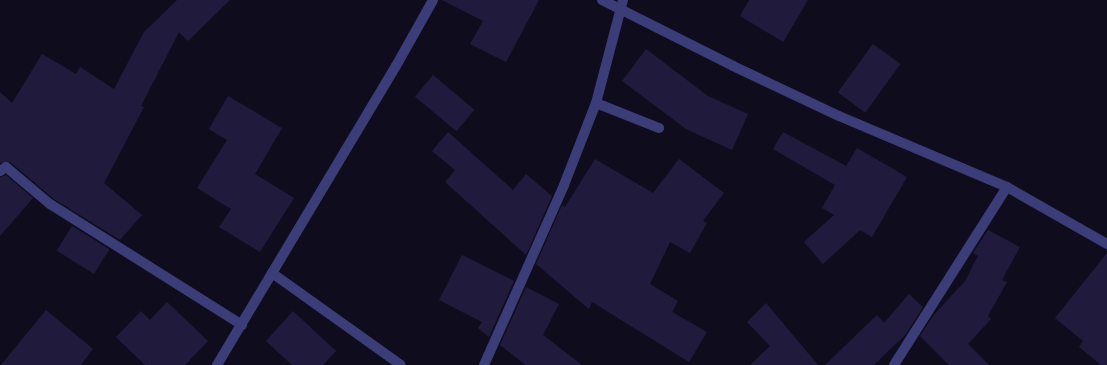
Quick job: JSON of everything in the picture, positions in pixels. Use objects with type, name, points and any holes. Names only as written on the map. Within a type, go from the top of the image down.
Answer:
[{"type":"street","points":[[217,365],[396,66],[433,0]]},
{"type":"street","points":[[602,0],[622,4],[732,66],[818,106],[1007,187],[1107,244]]},
{"type":"street","points":[[484,365],[564,185],[596,103],[622,4]]},
{"type":"street","points":[[596,103],[660,128]]},
{"type":"street","points":[[0,171],[6,168],[50,204],[242,324]]},
{"type":"street","points":[[894,365],[1007,187]]},
{"type":"street","points":[[272,273],[401,365]]},
{"type":"building","points":[[177,0],[230,0],[188,41],[179,32],[141,106],[144,107],[104,183],[142,215],[120,240],[54,199],[10,162],[0,163],[0,92],[12,103],[42,54],[76,74],[80,67],[114,89],[144,32]]},
{"type":"building","points":[[442,0],[539,0],[506,62],[470,44],[483,21]]},
{"type":"building","points":[[749,0],[808,0],[783,42],[740,16]]},
{"type":"building","points":[[873,44],[901,64],[865,113],[838,93]]},
{"type":"building","points":[[646,49],[708,96],[748,114],[732,150],[686,129],[622,81]]},
{"type":"building","points":[[433,75],[474,110],[456,131],[415,96]]},
{"type":"building","points":[[228,96],[282,128],[255,174],[294,198],[260,252],[219,227],[231,209],[197,188],[227,140],[209,129]]},
{"type":"building","points":[[448,132],[513,190],[526,174],[552,196],[526,255],[445,182],[455,170],[432,151]]},
{"type":"building","points":[[783,132],[846,166],[857,148],[907,177],[872,237],[860,230],[823,264],[804,242],[834,215],[822,208],[835,185],[773,149]]},
{"type":"building","points":[[595,159],[653,193],[679,159],[724,193],[703,221],[707,223],[690,253],[670,242],[650,284],[678,301],[672,312],[707,332],[689,362],[592,302],[589,309],[536,264],[562,205],[565,207]]},
{"type":"building","points":[[6,175],[33,198],[0,236],[0,177]]},
{"type":"building","points":[[72,226],[109,249],[94,274],[57,251]]},
{"type":"building","points":[[988,230],[1020,247],[1002,280],[1007,282],[988,316],[991,319],[968,344],[989,365],[949,365],[920,336],[933,316],[965,281],[978,256],[973,253]]},
{"type":"building","points":[[1107,253],[1107,365],[1101,365],[1079,347],[1083,341],[1055,318]]},
{"type":"building","points":[[462,255],[514,281],[489,337],[478,328],[482,322],[439,300]]},
{"type":"building","points":[[526,287],[559,304],[543,335],[582,365],[526,365],[500,345]]},
{"type":"building","points":[[909,294],[923,307],[906,334],[874,365],[825,365],[877,315],[884,323]]},
{"type":"building","points":[[167,302],[208,341],[185,365],[145,365],[116,337],[141,311],[150,320]]},
{"type":"building","points":[[766,303],[818,365],[750,365],[770,346],[747,322]]},
{"type":"building","points":[[46,310],[93,349],[81,365],[1,365]]},
{"type":"building","points":[[293,311],[336,351],[323,365],[292,365],[266,341]]}]
